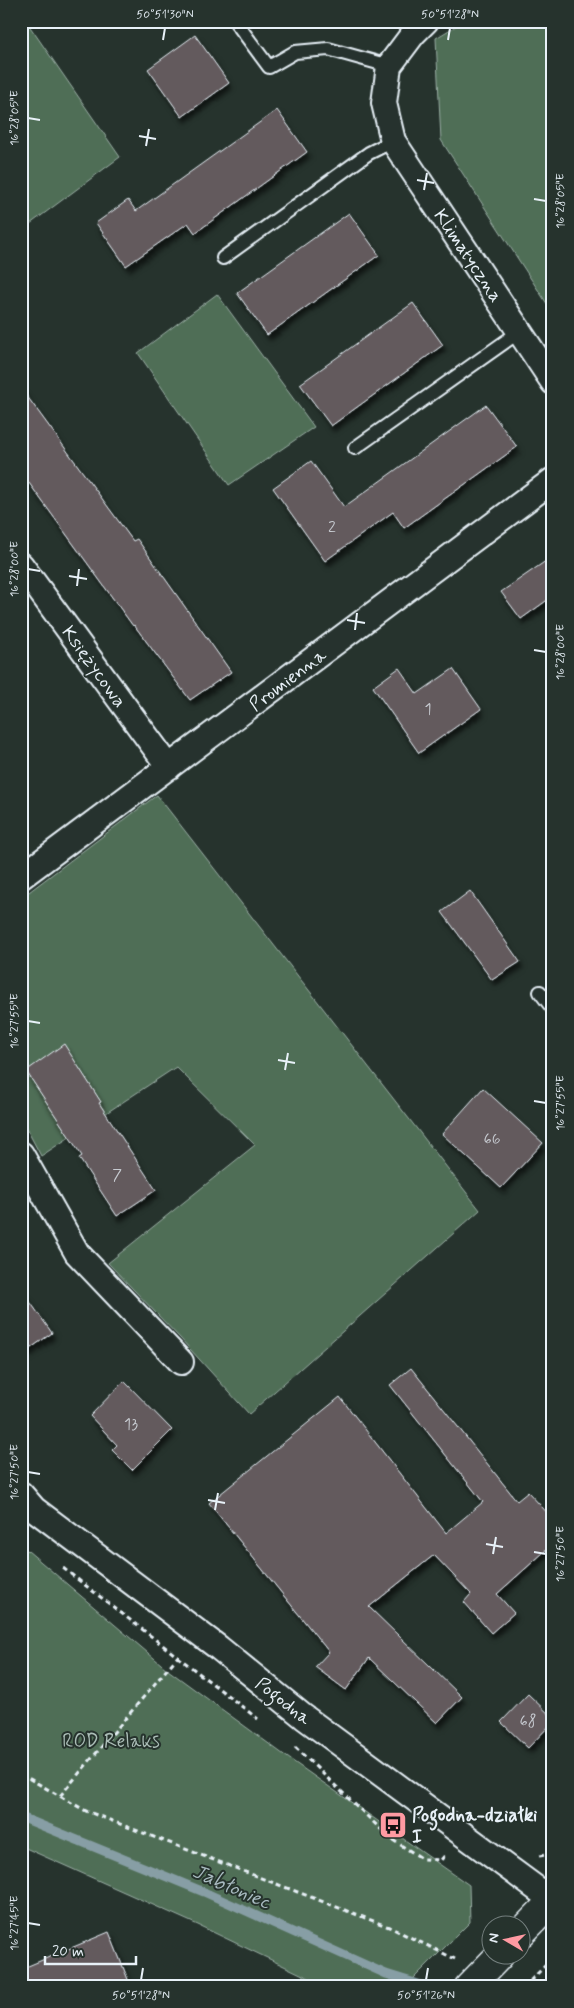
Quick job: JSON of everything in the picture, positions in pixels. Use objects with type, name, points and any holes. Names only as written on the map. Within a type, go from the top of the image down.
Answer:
[{"type":"street","name":"Klimatyczna","points":[[426,21],[413,34],[389,66],[384,103],[393,141],[553,382]]},
{"type":"street","name":"Promienna","points":[[21,877],[553,480]]},
{"type":"street","name":"Księżycowa","points":[[21,565],[169,767]]},
{"type":"street","points":[[21,1154],[77,1253],[181,1362]]},
{"type":"street","name":"Pogodna","points":[[21,1494],[34,1509],[198,1633],[304,1717],[552,1900]]},
{"type":"street","points":[[532,1921],[552,1900]]},
{"type":"lane","points":[[235,21],[269,67],[295,52],[328,48],[389,66]]},
{"type":"lane","points":[[223,258],[368,153],[393,141]]},
{"type":"lane","points":[[355,448],[519,332]]},
{"type":"lane","points":[[540,992],[553,1009]]},
{"type":"path","points":[[61,1567],[263,1722]]},
{"type":"path","points":[[60,1796],[198,1633]]},
{"type":"path","points":[[290,1743],[391,1839],[423,1858]]},
{"type":"path","points":[[21,1774],[86,1811],[389,1927],[483,1972]]},
{"type":"path","points":[[524,1987],[553,1958]]},
{"type":"green space","points":[[21,21],[26,21],[120,157],[22,230]]},
{"type":"green space","points":[[464,21],[553,21],[553,313],[441,140],[436,38]]},
{"type":"green space","points":[[217,294],[314,427],[229,485],[138,353]]},
{"type":"green space","points":[[157,795],[480,1210],[249,1414],[108,1263],[255,1145],[176,1067],[41,1156],[21,1118],[21,898]]},
{"type":"green space","name":"ROD Relaks","points":[[21,1545],[168,1670],[291,1760],[469,1885],[470,1922],[405,1987],[328,1987],[198,1925],[21,1846]]},
{"type":"building","points":[[195,35],[229,83],[182,117],[148,69]]},
{"type":"building","points":[[277,110],[307,152],[195,233],[188,223],[126,266],[96,223],[128,200],[136,211]]},
{"type":"building","points":[[349,213],[379,255],[267,335],[237,293]]},
{"type":"building","points":[[413,303],[443,345],[331,426],[300,384]]},
{"type":"building","points":[[21,388],[133,541],[137,539],[231,672],[190,700],[133,626],[21,472]]},
{"type":"building","points":[[486,405],[517,447],[404,528],[393,512],[325,561],[273,488],[311,461],[344,507]]},
{"type":"building","points":[[553,556],[553,596],[521,619],[501,592]]},
{"type":"building","points":[[399,668],[417,694],[453,669],[481,709],[419,753],[373,687]]},
{"type":"building","points":[[470,891],[520,962],[492,980],[442,912]]},
{"type":"building","points":[[64,1044],[101,1102],[99,1103],[156,1190],[117,1216],[79,1158],[82,1156],[26,1071]]},
{"type":"building","points":[[483,1088],[543,1143],[501,1188],[442,1134]]},
{"type":"building","points":[[21,1289],[52,1333],[21,1355]]},
{"type":"building","points":[[411,1368],[517,1501],[528,1492],[553,1519],[553,1544],[497,1594],[514,1613],[491,1633],[464,1602],[471,1594],[434,1555],[369,1607],[462,1697],[437,1723],[369,1658],[346,1690],[315,1667],[329,1652],[209,1503],[340,1397],[446,1533],[483,1502],[390,1385]]},
{"type":"building","points":[[124,1381],[172,1430],[132,1470],[112,1450],[117,1445],[90,1416]]},
{"type":"building","points":[[528,1694],[553,1718],[553,1722],[528,1748],[501,1722]]},
{"type":"building","points":[[109,1932],[131,1987],[21,1987],[21,1969]]},
{"type":"waterway","name":"Jabłoniec","points":[[21,1817],[204,1892],[386,1974],[428,1987]]},
{"type":"place","name":"Pogodna-działki I","points":[[393,1825]]}]
